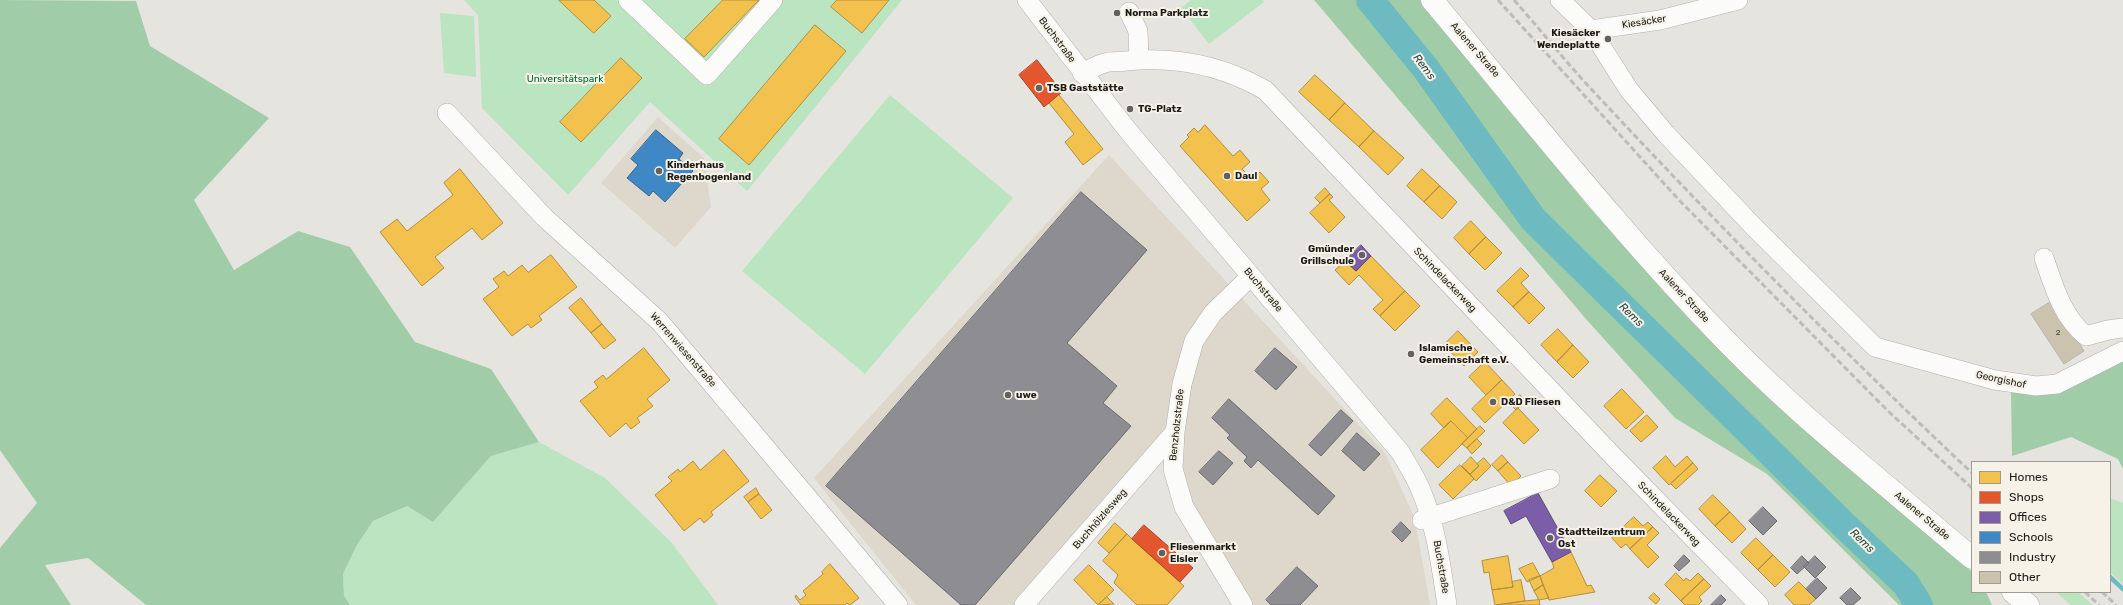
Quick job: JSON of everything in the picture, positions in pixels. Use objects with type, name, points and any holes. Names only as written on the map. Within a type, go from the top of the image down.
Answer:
[{"type":"main road","name":"Aalener Straße","points":[[1432,0],[1658,269],[1732,347],[1824,432],[1971,557]]},
{"type":"main road","points":[[2014,593],[2028,605]]},
{"type":"street","points":[[628,0],[707,75],[773,0]]},
{"type":"street","name":"Buchstraße","points":[[1026,0],[1134,138],[1401,453],[1420,487],[1426,519],[1440,557],[1447,605]]},
{"type":"street","points":[[1560,0],[1591,30]]},
{"type":"street","name":"Kiesäcker","points":[[1591,30],[1660,20],[1738,0]]},
{"type":"street","points":[[1129,12],[1138,31],[1139,60]]},
{"type":"street","name":"Georgishof","points":[[1591,30],[1629,90],[1666,134],[1753,226],[1875,347],[1995,380],[2036,386],[2057,384],[2123,352]]},
{"type":"street","name":"Schindelackerweg","points":[[1082,73],[1104,63],[1139,60],[1184,62],[1221,70],[1247,80],[1265,90],[1624,468],[1759,605]]},
{"type":"street","name":"Werrenwiesenstraße","points":[[448,113],[544,217],[660,322],[898,605]]},
{"type":"street","points":[[2044,258],[2061,305],[2074,326],[2086,336],[2108,330],[2123,328]]},
{"type":"street","name":"Benzholzstraße","points":[[1243,605],[1184,506],[1173,470],[1175,432],[1182,384],[1194,341],[1213,313],[1251,276]]},
{"type":"street","name":"Buchhölzlesweg","points":[[1024,605],[1175,432]]},
{"type":"street","points":[[1426,519],[1550,479]]},
{"type":"shaded area","name":"Kinderhaus Regenbogenland","points":[[658,117],[704,158],[711,207],[675,248],[601,183]]},
{"type":"shaded area","points":[[1109,155],[1385,453],[1415,519],[1430,605],[1243,605],[1184,507],[1175,433],[1017,605],[916,605],[814,478]]},
{"type":"green space","points":[[0,0],[136,1],[150,46],[269,118],[194,200],[234,270],[298,231],[350,247],[415,342],[491,369],[539,442],[491,456],[433,522],[407,506],[373,521],[357,545],[343,574],[344,596],[350,605],[146,605],[88,558],[45,565],[71,605],[0,605],[0,548],[37,503],[0,450]]},
{"type":"green space","name":"Universitätspark","points":[[464,0],[902,0],[747,191],[650,102],[568,195],[482,108],[478,15]]},
{"type":"green space","points":[[1191,0],[1263,0],[1264,2],[1209,44],[1181,8]]},
{"type":"green space","points":[[1314,0],[1420,0],[1588,206],[1675,302],[1869,482],[1971,571],[1971,593],[1986,593],[1992,605],[1899,605],[1767,474],[1675,418],[1586,319]]},
{"type":"green space","points":[[440,13],[474,16],[476,77],[444,73]]},
{"type":"green space","points":[[890,95],[1013,198],[865,374],[742,271]]},
{"type":"green space","points":[[2123,359],[2123,469],[2118,459],[2071,437],[2012,456],[2011,392],[2036,395]]},
{"type":"green space","points":[[539,442],[605,478],[672,543],[718,605],[350,605],[344,596],[343,574],[357,545],[373,521],[407,506],[433,522],[491,456]]},
{"type":"green space","points":[[2111,498],[2123,503],[2123,584],[2111,573]]},
{"type":"green space","points":[[2057,593],[2079,593],[2093,605],[2071,605]]},
{"type":"building: Homes","points":[[559,0],[594,0],[611,16],[594,33]]},
{"type":"building: Homes","points":[[723,0],[759,0],[704,57],[685,39]]},
{"type":"building: Homes","points":[[837,0],[889,0],[862,33],[831,7]]},
{"type":"building: Homes","points":[[815,25],[846,51],[749,165],[719,139]]},
{"type":"building: Homes","points":[[621,58],[642,78],[581,142],[560,122]]},
{"type":"building: Homes","points":[[1315,75],[1345,103],[1329,120],[1299,92]]},
{"type":"building: Homes","points":[[1059,95],[1103,149],[1083,165],[1065,142],[1074,134],[1049,103]]},
{"type":"building: Homes","points":[[1345,103],[1374,131],[1359,147],[1329,120]]},
{"type":"building: Homes","name":"Daul","points":[[1205,125],[1233,156],[1240,150],[1250,162],[1242,169],[1252,179],[1260,172],[1269,182],[1261,189],[1270,200],[1247,221],[1180,146],[1189,137],[1187,135],[1194,128],[1198,132]]},
{"type":"building: Homes","points":[[1374,131],[1404,158],[1388,175],[1359,147]]},
{"type":"building: Homes","points":[[460,169],[503,223],[482,240],[472,228],[435,257],[444,268],[422,286],[380,232],[397,219],[407,231],[453,195],[444,183]]},
{"type":"building: Homes","points":[[1422,169],[1440,186],[1424,202],[1407,186]]},
{"type":"building: Homes","points":[[1440,186],[1457,202],[1442,219],[1424,202]]},
{"type":"building: Homes","points":[[1325,188],[1330,194],[1320,203],[1315,198]]},
{"type":"building: Homes","points":[[1330,194],[1333,197],[1329,200],[1345,217],[1329,233],[1310,213]]},
{"type":"building: Homes","points":[[1471,221],[1486,237],[1469,254],[1454,238]]},
{"type":"building: Homes","points":[[1486,237],[1502,253],[1485,270],[1469,254]]},
{"type":"building: Homes","points":[[551,255],[577,287],[539,316],[542,320],[531,328],[528,324],[512,336],[483,299],[499,287],[493,279],[504,271],[508,276],[522,265],[528,272]]},
{"type":"building: Homes","points":[[1371,256],[1405,291],[1380,316],[1373,309],[1383,300],[1359,275],[1349,285],[1335,270],[1345,261],[1356,271]]},
{"type":"building: Homes","points":[[1521,268],[1529,276],[1521,283],[1529,292],[1513,307],[1497,291]]},
{"type":"building: Homes","points":[[1405,291],[1420,306],[1395,331],[1380,316]]},
{"type":"building: Homes","points":[[1529,292],[1545,308],[1529,324],[1513,307]]},
{"type":"building: Homes","points":[[581,298],[602,324],[591,333],[569,308]]},
{"type":"building: Homes","points":[[602,324],[616,340],[604,349],[591,333]]},
{"type":"building: Homes","points":[[1558,329],[1573,345],[1557,362],[1541,345]]},
{"type":"building: Homes","points":[[1458,331],[1478,352],[1464,366],[1444,345]]},
{"type":"building: Homes","points":[[1573,345],[1589,362],[1573,378],[1557,362]]},
{"type":"building: Homes","points":[[644,348],[670,380],[647,399],[653,406],[637,418],[640,422],[631,429],[626,423],[610,437],[580,401],[598,387],[594,382],[603,375],[606,379]]},
{"type":"building: Homes","points":[[1485,362],[1502,380],[1486,395],[1469,377]]},
{"type":"building: Homes","name":"D&D Fliesen","points":[[1502,380],[1515,394],[1485,423],[1472,409]]},
{"type":"building: Homes","points":[[1622,389],[1644,412],[1626,429],[1604,406]]},
{"type":"building: Homes","points":[[1520,395],[1526,401],[1516,410],[1511,405]]},
{"type":"building: Homes","points":[[1447,398],[1477,429],[1468,438],[1451,421],[1444,428],[1431,414]]},
{"type":"building: Homes","points":[[1518,408],[1539,430],[1524,444],[1503,423]]},
{"type":"building: Homes","points":[[1647,415],[1658,427],[1641,442],[1630,431]]},
{"type":"building: Homes","points":[[1451,421],[1468,438],[1438,468],[1421,450]]},
{"type":"building: Homes","points":[[1480,426],[1485,431],[1467,448],[1462,444]]},
{"type":"building: Homes","points":[[1477,439],[1482,444],[1472,454],[1467,448]]},
{"type":"building: Homes","points":[[724,450],[749,481],[711,512],[713,515],[704,523],[700,518],[684,531],[655,495],[672,481],[668,477],[678,469],[680,472],[693,461],[700,470]]},
{"type":"building: Homes","points":[[1502,455],[1508,462],[1498,471],[1492,465]]},
{"type":"building: Homes","points":[[1666,456],[1675,467],[1687,456],[1693,463],[1669,485],[1653,468]]},
{"type":"building: Homes","points":[[1471,457],[1479,466],[1470,474],[1462,466]]},
{"type":"building: Homes","points":[[1484,458],[1491,466],[1476,481],[1470,474],[1479,466],[1477,464]]},
{"type":"building: Homes","points":[[1508,462],[1521,476],[1511,486],[1498,471]]},
{"type":"building: Homes","points":[[1693,463],[1698,469],[1676,489],[1671,484]]},
{"type":"building: Homes","points":[[1460,465],[1474,479],[1453,499],[1439,485]]},
{"type":"building: Homes","points":[[1600,475],[1617,491],[1601,507],[1585,491]]},
{"type":"building: Homes","points":[[756,488],[759,494],[748,502],[744,497]]},
{"type":"building: Homes","points":[[759,494],[772,510],[761,519],[748,502]]},
{"type":"building: Homes","points":[[1713,495],[1730,512],[1715,526],[1699,509]]},
{"type":"building: Homes","points":[[1730,512],[1746,529],[1732,543],[1715,526]]},
{"type":"building: Homes","points":[[1634,517],[1643,526],[1648,522],[1653,527],[1630,549],[1626,544],[1621,548],[1612,538]]},
{"type":"building: Homes","points":[[1115,523],[1127,534],[1109,553],[1098,543]]},
{"type":"building: Homes","points":[[1653,527],[1659,533],[1647,545],[1659,557],[1648,568],[1630,549]]},
{"type":"building: Homes","points":[[1127,534],[1184,586],[1167,605],[1137,605],[1114,583],[1118,575],[1103,561]]},
{"type":"building: Homes","points":[[1756,538],[1773,555],[1758,570],[1741,553]]},
{"type":"building: Homes","points":[[1571,552],[1587,586],[1591,585],[1595,592],[1549,600],[1540,576],[1554,568],[1552,562]]},
{"type":"building: Homes","points":[[1773,555],[1790,572],[1775,587],[1758,570]]},
{"type":"building: Homes","points":[[1508,556],[1513,587],[1492,590],[1489,572],[1484,573],[1482,561]]},
{"type":"building: Homes","points":[[1533,563],[1540,576],[1527,582],[1519,569]]},
{"type":"building: Homes","points":[[830,564],[859,598],[850,605],[847,603],[845,605],[801,605],[795,597],[796,595],[800,600],[806,595],[803,591],[823,574],[822,572]]},
{"type":"building: Homes","points":[[1089,565],[1114,590],[1098,605],[1074,580]]},
{"type":"building: Homes","points":[[1676,573],[1684,581],[1686,578],[1690,581],[1698,573],[1704,579],[1681,601],[1665,585]]},
{"type":"building: Homes","points":[[1540,576],[1543,585],[1534,591],[1529,580]]},
{"type":"building: Homes","points":[[1704,579],[1711,586],[1699,597],[1702,601],[1698,605],[1685,605],[1681,601]]},
{"type":"building: Homes","points":[[1521,580],[1525,601],[1495,605],[1492,590],[1513,587],[1512,582]]},
{"type":"building: Homes","points":[[1799,582],[1816,599],[1809,605],[1794,605],[1785,595]]},
{"type":"building: Homes","points":[[1543,585],[1549,598],[1539,600],[1534,591]]},
{"type":"building: Homes","points":[[1654,593],[1660,599],[1656,604],[1649,598]]},
{"type":"building: Homes","points":[[1107,597],[1114,604],[1098,605]]},
{"type":"building: Homes","points":[[1539,600],[1540,605],[1497,605],[1525,601]]},
{"type":"building: Shops","points":[[1037,60],[1062,92],[1044,107],[1019,75]]},
{"type":"building: Shops","name":"Fliesenmarkt Elsler","points":[[1144,525],[1193,568],[1180,582],[1132,539]]},
{"type":"building: Offices","points":[[1361,245],[1371,256],[1356,271],[1345,261]]},
{"type":"building: Offices","name":"Stadtteilzentrum Ost","points":[[1538,493],[1571,552],[1552,562],[1526,516],[1511,524],[1504,511]]},
{"type":"building: Schools","name":"Kinderhaus Regenbogenland","points":[[656,130],[683,153],[679,159],[693,171],[665,202],[653,191],[649,196],[627,178],[638,165],[631,159]]},
{"type":"building: Industry","name":"uwe","points":[[1081,192],[1147,250],[1067,343],[1117,386],[1103,403],[1131,426],[975,605],[961,605],[826,486]]},
{"type":"building: Industry","points":[[1275,348],[1297,367],[1276,390],[1255,371]]},
{"type":"building: Industry","points":[[1229,399],[1335,496],[1318,515],[1258,460],[1251,468],[1244,461],[1247,457],[1227,438],[1230,435],[1212,418]]},
{"type":"building: Industry","points":[[1341,410],[1353,421],[1321,456],[1309,445]]},
{"type":"building: Industry","points":[[1357,433],[1380,454],[1364,471],[1342,451]]},
{"type":"building: Industry","points":[[1219,451],[1233,463],[1213,485],[1199,472]]},
{"type":"building: Industry","points":[[1763,507],[1777,521],[1763,535],[1749,521]]},
{"type":"building: Industry","points":[[1401,522],[1411,532],[1402,542],[1392,532]]},
{"type":"building: Industry","points":[[1684,555],[1690,561],[1679,571],[1674,566]]},
{"type":"building: Industry","points":[[1802,556],[1809,563],[1797,574],[1791,568]]},
{"type":"building: Industry","points":[[1815,556],[1826,567],[1815,578],[1804,567]]},
{"type":"building: Industry","points":[[1297,567],[1318,586],[1300,605],[1271,605],[1266,600]]},
{"type":"building: Industry","points":[[1817,578],[1827,588],[1816,599],[1806,589]]},
{"type":"building: Industry","points":[[1851,588],[1861,598],[1853,605],[1847,605],[1840,598]]},
{"type":"building: Industry","points":[[1721,595],[1726,600],[1721,605],[1711,605]]},
{"type":"building: Other","points":[[2052,301],[2084,351],[2064,364],[2031,314]]},
{"type":"waterway","name":"Rems","points":[[1370,0],[1426,69],[1533,219],[1848,529],[1906,584],[1919,605]]},
{"type":"waterway","points":[[2111,578],[2123,589]]},
{"type":"railway","points":[[1498,0],[1679,200],[1889,412],[1971,487]]},
{"type":"railway","points":[[1514,0],[1581,78],[1724,229],[1822,328],[1971,472]]},
{"type":"railway","points":[[2086,593],[2099,605]]},
{"type":"railway","points":[[2103,593],[2116,605]]},
{"type":"place","name":"Norma Parkplatz","points":[[1117,13]]},
{"type":"place","name":"Kiesäcker Wendeplatte","points":[[1608,39]]},
{"type":"place","name":"TSB Gaststätte","points":[[1039,88]]},
{"type":"place","name":"TG-Platz","points":[[1130,109]]},
{"type":"place","name":"Kinderhaus Regenbogenland","points":[[659,171]]},
{"type":"place","name":"Daul","points":[[1227,176]]},
{"type":"place","name":"Gmünder Grillschule","points":[[1362,255]]},
{"type":"place","name":"Islamische Gemeinschaft e.V.","points":[[1411,354]]},
{"type":"place","name":"uwe","points":[[1008,395]]},
{"type":"place","name":"D&D Fliesen","points":[[1493,402]]},
{"type":"place","name":"Stadtteilzentrum Ost","points":[[1550,538]]},
{"type":"place","name":"Fliesenmarkt Elsler","points":[[1162,553]]}]
